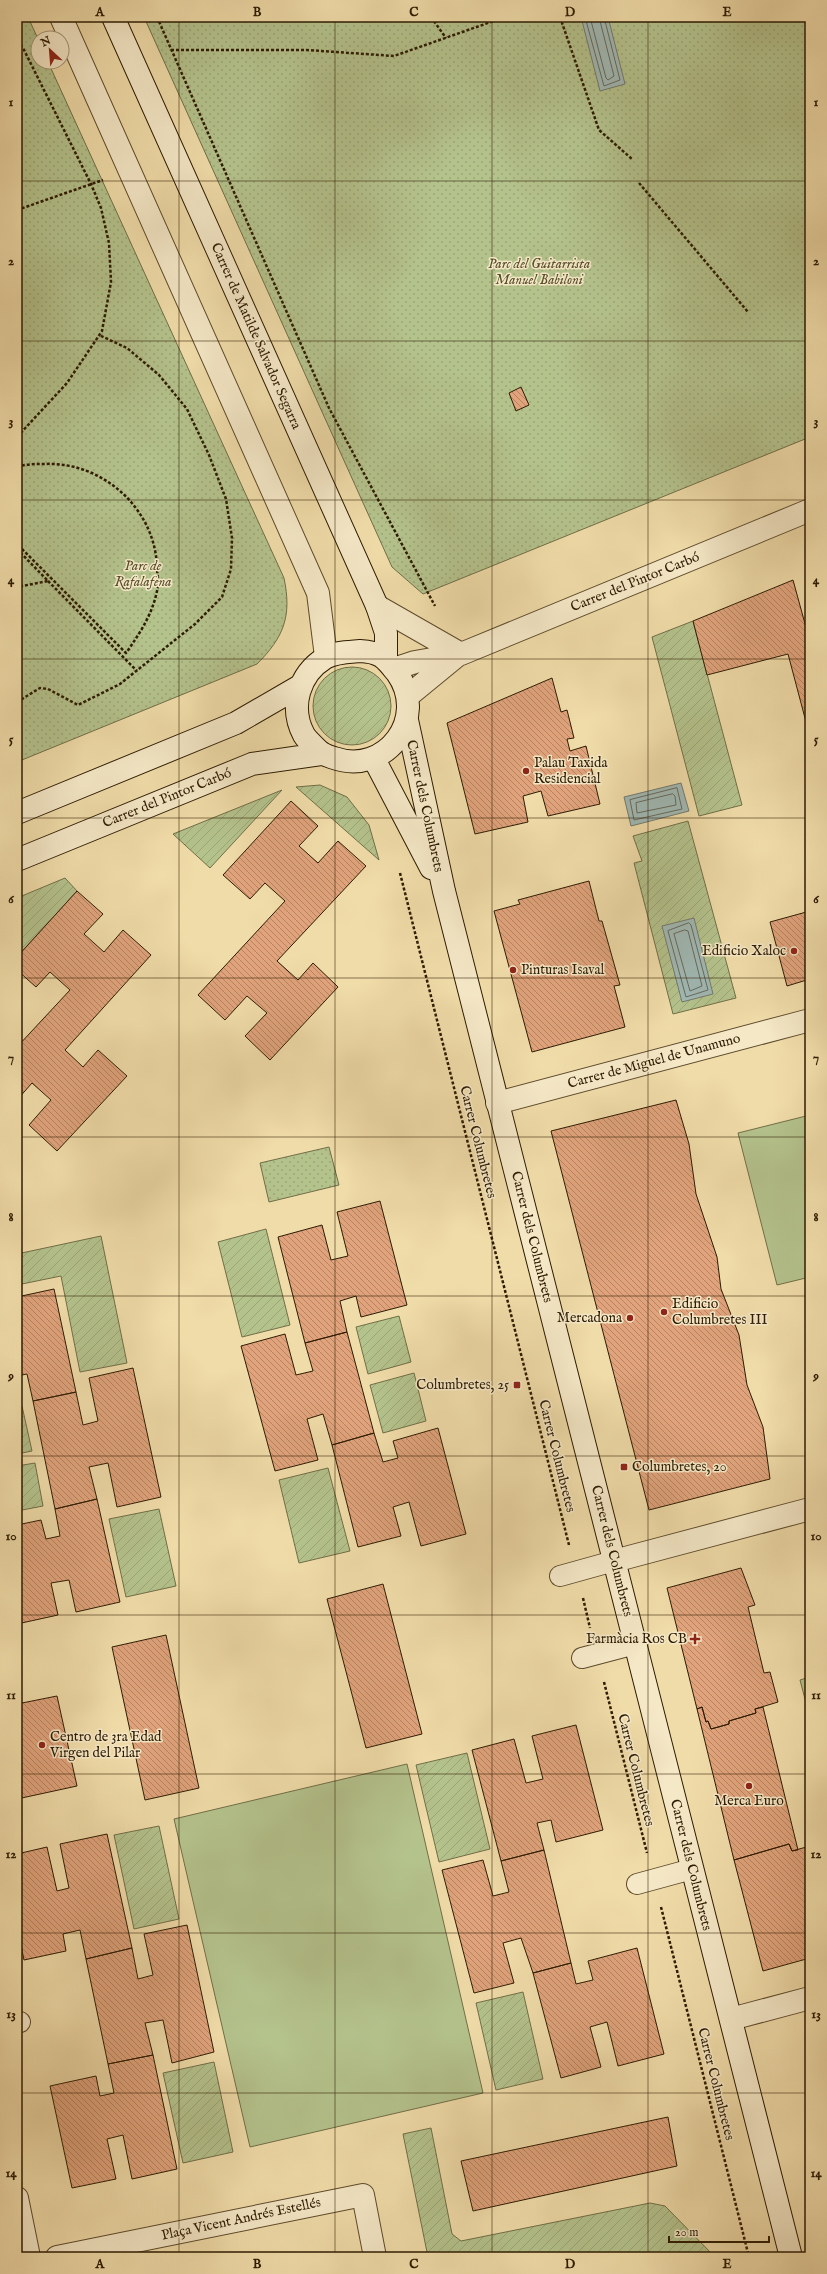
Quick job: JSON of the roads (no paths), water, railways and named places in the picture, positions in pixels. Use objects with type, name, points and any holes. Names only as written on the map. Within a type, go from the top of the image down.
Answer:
[{"type":"street","points":[[61,17],[318,593],[326,657]]},
{"type":"street","name":"Carrer de Matilde Salvador Segarra","points":[[113,17],[377,606],[386,633],[390,664]]},
{"type":"street","name":"Carrer del Pintor Carbó","points":[[390,664],[415,662],[461,654],[810,510]]},
{"type":"street","points":[[377,606],[461,654]]},
{"type":"street","points":[[340,652],[372,652],[390,664],[402,682],[408,696],[407,720],[395,744],[374,759],[347,763],[321,754],[304,735],[296,711],[300,686],[308,672],[326,657],[340,652]]},
{"type":"street","name":"Carrer del Pintor Carbó","points":[[408,696],[461,654]]},
{"type":"street","points":[[17,813],[236,722],[300,686]]},
{"type":"street","name":"Carrer dels Columbrets","points":[[407,720],[444,891],[791,2257]]},
{"type":"street","name":"Carrer del Pintor Carbó","points":[[17,860],[252,764],[321,754]]},
{"type":"street","name":"Carrer dels Columbrets","points":[[374,759],[444,891]]},
{"type":"street","name":"Carrer de Miguel de Unamuno","points":[[498,1103],[810,1020]]},
{"type":"street","points":[[614,1561],[810,1509]]},
{"type":"street","points":[[731,2020],[810,1998]]},
{"type":"street","name":"Plaça Vicent Andrés Estellés","points":[[57,2257],[363,2195],[375,2257]]},
{"type":"street","points":[[17,2198],[29,2257]]},
{"type":"lane","points":[[568,1574],[614,1561]]},
{"type":"lane","points":[[590,1656],[635,1644]]},
{"type":"lane","points":[[645,1882],[692,1869]]},
{"type":"water","points":[[581,17],[608,17],[625,84],[600,91]]},
{"type":"water","points":[[681,783],[689,811],[631,826],[624,797]]},
{"type":"water","points":[[694,918],[713,994],[682,1002],[662,926]]},
{"type":"place","name":"Palau Taxida Residencial","points":[[526,771]]},
{"type":"place","name":"Edificio Xaloc","points":[[794,951]]},
{"type":"place","name":"Pinturas Isaval","points":[[513,970]]},
{"type":"place","name":"Edificio Columbretes III","points":[[664,1312]]},
{"type":"place","name":"Mercadona","points":[[630,1318]]},
{"type":"place","name":"Columbretes, 25","points":[[517,1385]]},
{"type":"place","name":"Columbretes, 20","points":[[624,1467]]},
{"type":"place","name":"Farmàcia Ros CB","points":[[695,1639]]},
{"type":"place","name":"Centro de 3ra Edad Virgen del Pilar","points":[[42,1745]]},
{"type":"place","name":"Merca Euro","points":[[749,1786]]},
{"type":"park label","name":"Parc del Guitarrista Manuel Babiloni","points":[[539,272]]},
{"type":"park label","name":"Parc de Rafalafena","points":[[143,574]]}]
